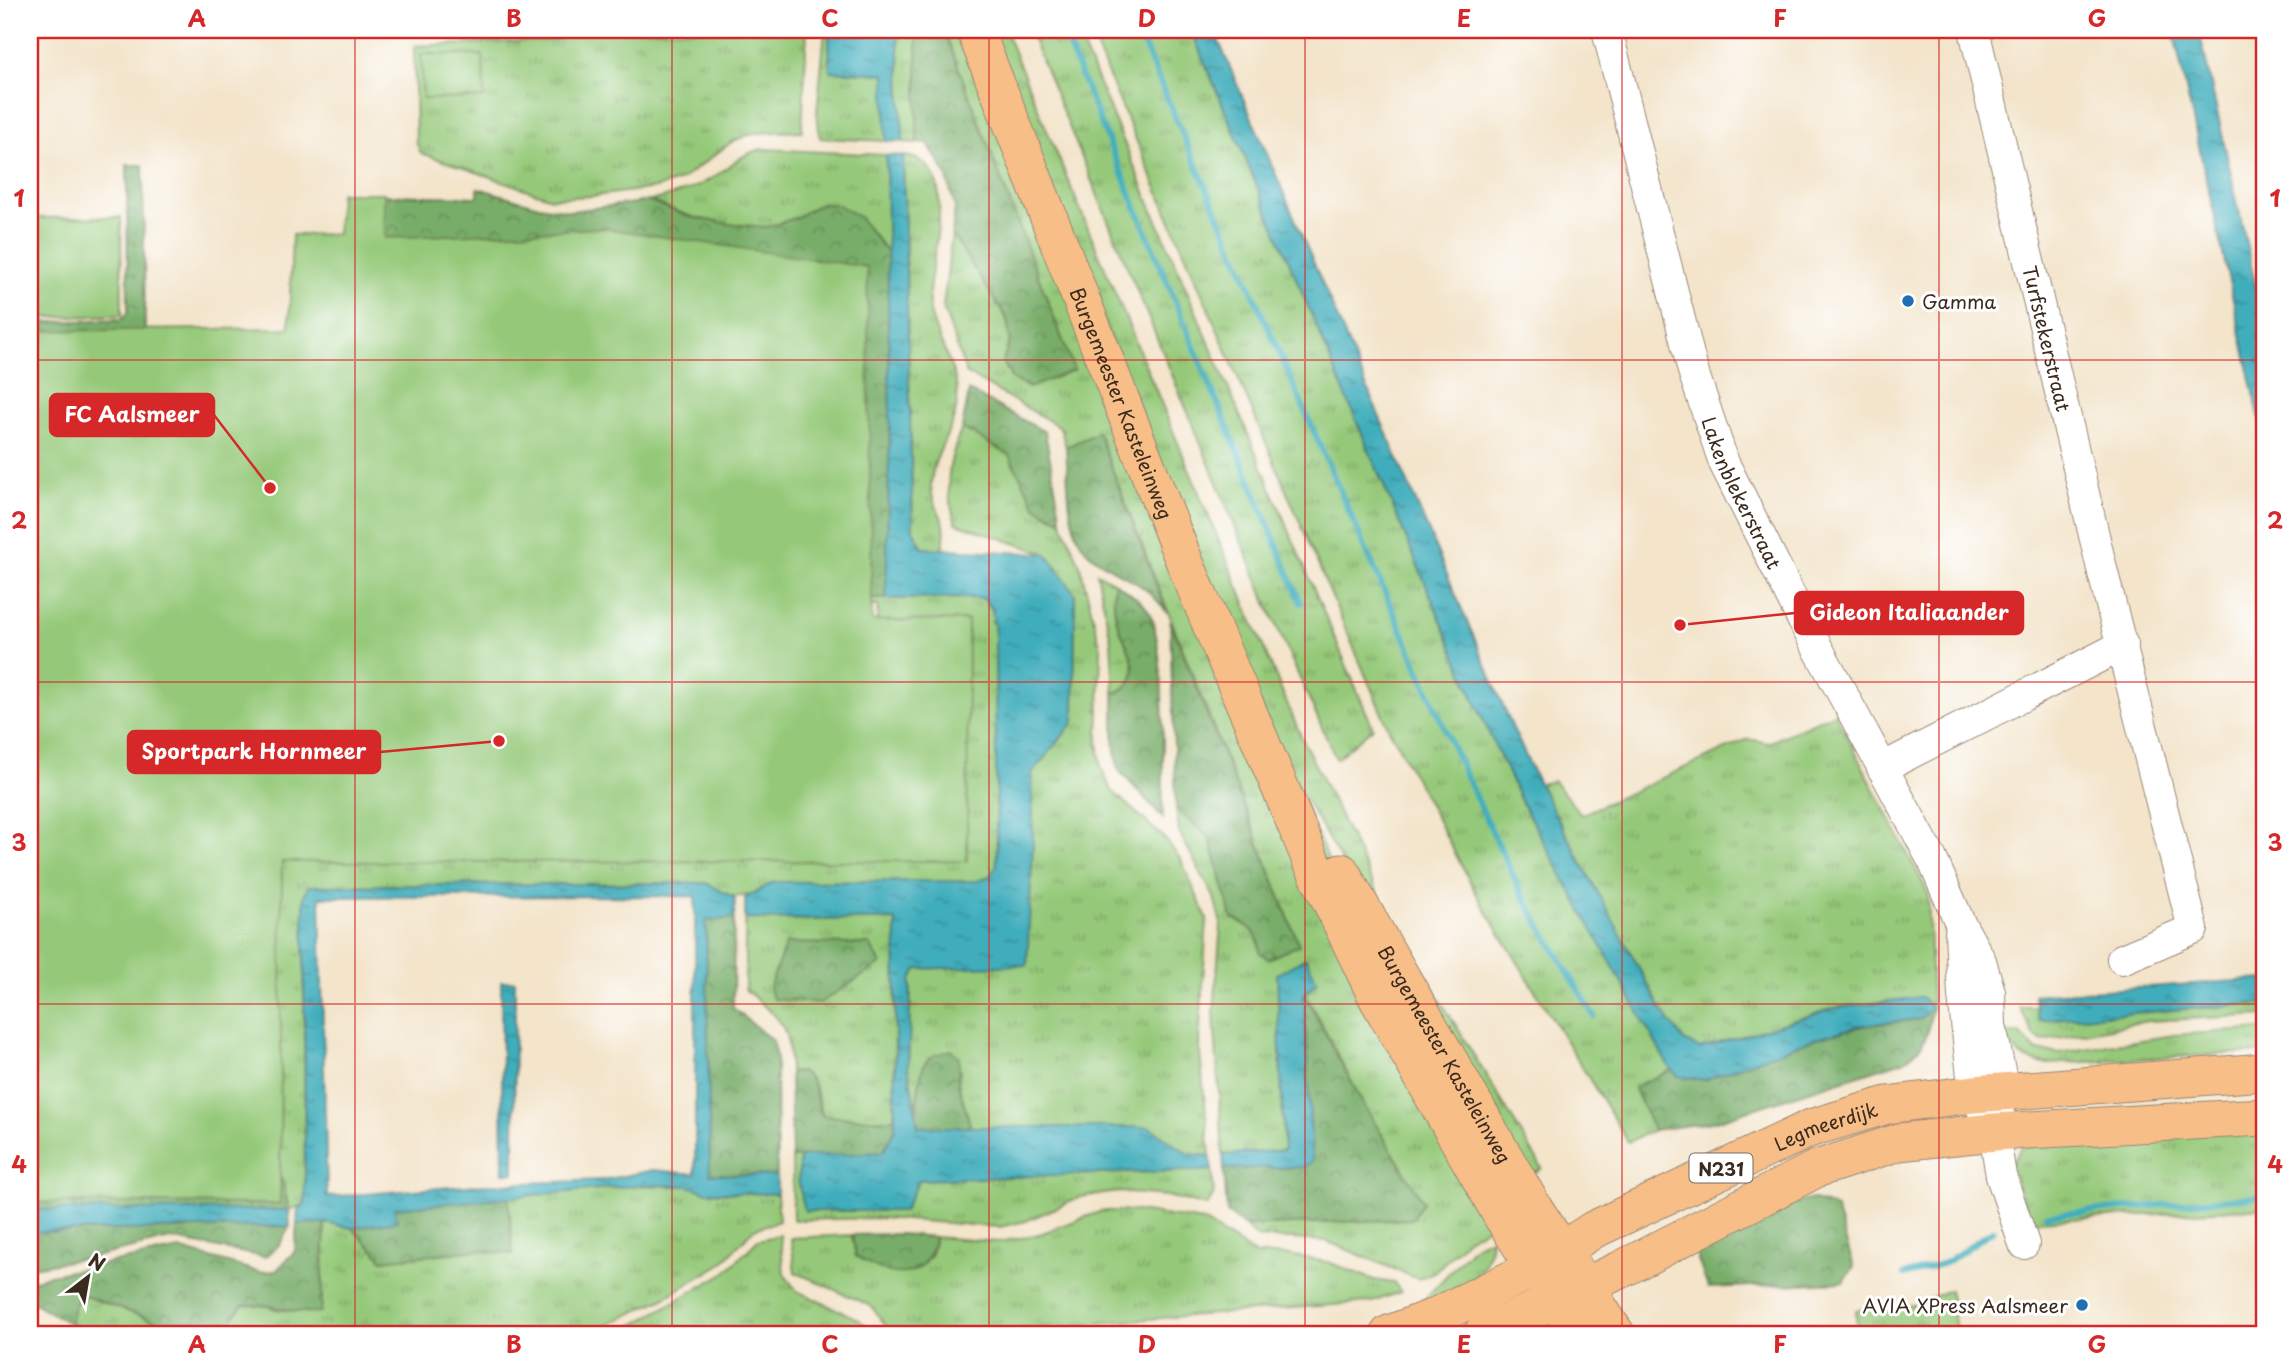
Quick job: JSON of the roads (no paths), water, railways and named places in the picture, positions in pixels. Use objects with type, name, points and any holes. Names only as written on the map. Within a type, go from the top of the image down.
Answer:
[{"type":"main road","name":"Burgemeester Kasteleinweg","points":[[975,30],[1185,563],[1310,858],[1378,999],[1570,1293],[1616,1334]]},
{"type":"main road","name":"Legmeerdijk","points":[[1389,1334],[1434,1318],[1549,1259],[1593,1230],[1811,1128],[1887,1105],[1989,1093],[2264,1072]]},
{"type":"main road","name":"Legmeerdijk","points":[[1482,1334],[1570,1293],[1816,1169],[1899,1142],[1994,1132],[2264,1117]]},
{"type":"main road","name":"Burgemeester Kasteleinweg","points":[[1570,1293],[1578,1334]]},
{"type":"street","name":"Lakenblekerstraat","points":[[1607,30],[1693,371],[1724,463],[1803,621],[1932,859],[1960,923],[1963,996],[1989,1093]]},
{"type":"street","name":"Turfstekerstraat","points":[[1975,30],[2103,573],[2193,929],[2122,959]]},
{"type":"street","points":[[1882,768],[2123,645]]},
{"type":"street","points":[[1989,1093],[2001,1176],[2024,1244]]},
{"type":"water","points":[[829,30],[898,30],[903,142],[886,141],[885,74],[830,71]]},
{"type":"water","points":[[1191,30],[1214,30],[1514,731],[1539,784],[1661,1009],[1684,1041],[1700,1049],[1835,1008],[1921,997],[1932,1007],[1920,1019],[1863,1025],[1813,1039],[1704,1080],[1678,1076],[1669,1067],[1522,803],[1484,722]]},
{"type":"water","points":[[2173,30],[2199,30],[2264,323],[2264,438]]},
{"type":"water","points":[[886,155],[903,156],[913,530],[923,548],[1047,554],[1075,594],[1074,722],[1032,773],[1033,841],[1027,965],[917,969],[911,980],[908,1068],[918,1127],[1149,1127],[1189,1154],[1210,1156],[1212,1170],[919,1180],[904,1211],[805,1211],[798,1181],[800,1157],[883,1152],[895,1130],[896,920],[745,919],[745,898],[774,882],[978,881],[990,876],[997,865],[995,633],[992,609],[983,598],[886,599],[890,424]]},
{"type":"water","points":[[706,883],[735,898],[734,918],[706,921],[710,1174],[777,1176],[777,1194],[707,1192],[688,1186],[641,1185],[395,1208],[397,1221],[352,1228],[325,1223],[297,1224],[298,1209],[305,1204],[304,896],[309,886]],"holes":[[[695,896],[695,1174],[653,1170],[603,1180],[477,1185],[327,1197],[320,897]]]},
{"type":"water","points":[[1306,958],[1317,981],[1304,994],[1312,1161],[1306,1167],[1224,1169],[1223,1155],[1284,1150],[1277,974]]},
{"type":"water","points":[[2264,979],[2264,1003],[2039,1020],[2034,995]]},
{"type":"water","points":[[501,981],[515,981],[514,1173],[503,1173]]},
{"type":"water","points":[[30,1210],[289,1210],[290,1226],[30,1232]]},
{"type":"waterway","points":[[1062,30],[1301,603]]},
{"type":"waterway","points":[[1137,30],[1464,772],[1523,896],[1594,1016]]},
{"type":"waterway","points":[[2046,1215],[2264,1196]]},
{"type":"waterway","points":[[1904,1275],[1945,1263],[1994,1230]]},
{"type":"place","name":"Gamma","points":[[1908,301]]},
{"type":"place","name":"FC Aalsmeer","points":[[270,488]]},
{"type":"place","name":"Gideon Italiaander","points":[[1680,625]]},
{"type":"place","name":"Sportpark Hornmeer","points":[[499,741]]},
{"type":"place","name":"AVIA XPress Aalsmeer","points":[[2082,1305]]}]
